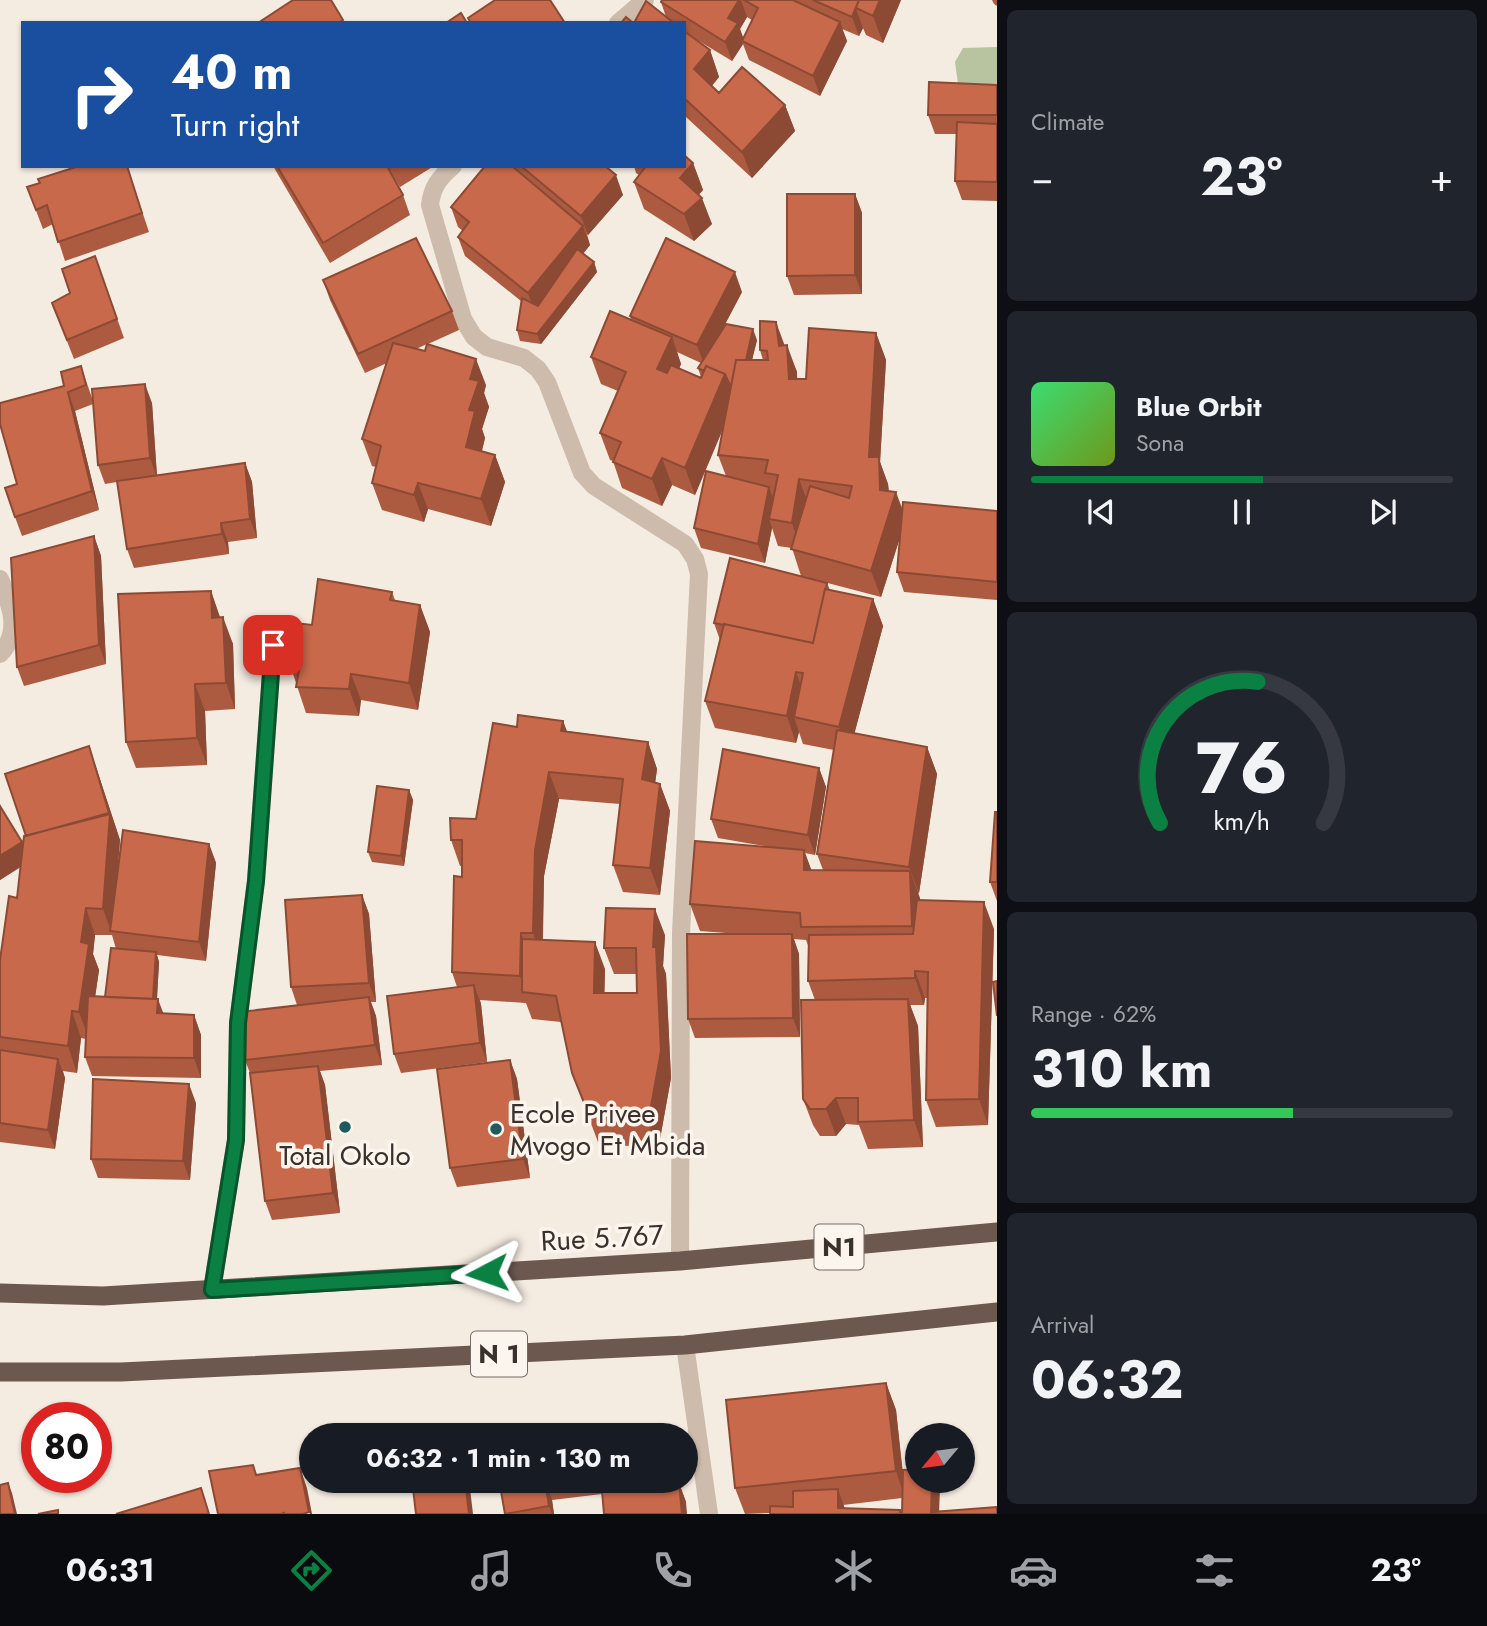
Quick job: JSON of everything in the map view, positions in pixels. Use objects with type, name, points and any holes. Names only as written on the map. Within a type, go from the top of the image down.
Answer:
[{"type":"highway","name":"Rue 5.767","points":[[0,1293],[103,1296],[212,1290],[680,1261],[997,1232]]},
{"type":"highway","name":"N 1","points":[[0,1372],[121,1373],[685,1345],[997,1312]]},
{"type":"street","points":[[620,21],[645,0]]},
{"type":"street","points":[[451,168],[438,179],[429,205],[463,319],[474,337],[487,347],[524,358],[538,369],[547,382],[582,472],[594,486],[685,544],[695,559],[699,574],[681,933],[680,1261]]},
{"type":"street","points":[[0,579],[12,610],[13,633],[0,654]]},
{"type":"street","points":[[212,1290],[236,1140],[238,1023],[256,881],[273,645]]},
{"type":"street","points":[[685,1345],[709,1514]]},
{"type":"green space","points":[[997,47],[997,97],[958,84],[955,62],[963,48]]},
{"type":"building","points":[[293,0],[331,0],[343,20],[342,21],[261,21]]},
{"type":"building","points":[[495,0],[550,0],[564,21],[470,21],[468,18]]},
{"type":"building","points":[[739,0],[728,18],[738,23],[725,42],[661,2]]},
{"type":"building","points":[[744,0],[793,0],[840,22],[813,76],[742,41],[758,8]]},
{"type":"building","points":[[813,0],[859,0],[852,17]]},
{"type":"building","points":[[859,0],[880,0],[873,16],[856,8]]},
{"type":"building","points":[[646,1],[671,21],[635,21]]},
{"type":"building","points":[[461,13],[466,21],[449,21]]},
{"type":"building","points":[[686,32],[710,50],[694,69],[719,93],[742,67],[785,105],[742,152],[686,100]]},
{"type":"building","points":[[929,82],[997,85],[997,115],[928,115]]},
{"type":"building","points":[[957,122],[997,124],[997,182],[955,181]]},
{"type":"building","points":[[686,157],[693,163],[680,178],[702,198],[684,214],[634,182],[644,168],[686,168]]},
{"type":"building","points":[[73,168],[128,168],[142,213],[58,242],[47,205],[36,210],[27,187],[40,183],[38,179]]},
{"type":"building","points":[[278,168],[388,168],[403,195],[323,243]]},
{"type":"building","points":[[483,168],[514,168],[583,226],[528,293],[458,237],[469,222],[451,207]]},
{"type":"building","points":[[523,168],[607,168],[616,175],[581,216]]},
{"type":"building","points":[[787,194],[855,194],[855,275],[787,276]]},
{"type":"building","points":[[416,238],[452,311],[358,354],[323,280]]},
{"type":"building","points":[[666,238],[735,272],[697,345],[630,316]]},
{"type":"building","points":[[577,249],[594,262],[537,334],[517,330],[522,298],[538,306]]},
{"type":"building","points":[[95,256],[117,319],[67,340],[52,303],[70,293],[62,269]]},
{"type":"building","points":[[610,311],[672,337],[657,369],[667,373],[671,365],[701,378],[706,366],[725,374],[685,468],[662,458],[652,479],[613,462],[621,442],[600,433],[626,372],[591,357]]},
{"type":"building","points":[[760,321],[776,322],[779,346],[787,345],[789,379],[806,379],[809,328],[876,333],[869,457],[879,457],[880,490],[896,492],[871,571],[791,549],[810,486],[849,498],[852,486],[799,479],[792,523],[769,519],[778,475],[765,473],[768,460],[718,455],[736,360],[768,360],[767,351],[760,350]]},
{"type":"building","points":[[726,324],[753,329],[746,360],[736,360],[731,386],[725,374],[706,366],[704,371],[698,368]]},
{"type":"building","points":[[393,343],[425,351],[427,344],[476,359],[470,379],[479,381],[469,410],[475,411],[466,447],[495,455],[481,499],[418,483],[414,495],[372,483],[381,446],[362,439]]},
{"type":"building","points":[[81,366],[86,385],[68,392],[92,491],[15,517],[5,488],[17,484],[0,424],[0,403],[64,386],[61,372]]},
{"type":"building","points":[[145,384],[150,458],[98,465],[92,389]]},
{"type":"building","points":[[245,463],[250,519],[221,523],[222,534],[127,549],[117,481]]},
{"type":"building","points":[[706,471],[769,487],[758,544],[694,528]]},
{"type":"building","points":[[903,502],[997,511],[997,582],[897,572]]},
{"type":"building","points":[[94,536],[99,645],[17,667],[11,558]]},
{"type":"building","points":[[730,558],[827,583],[813,643],[714,623]]},
{"type":"building","points":[[318,579],[392,592],[390,600],[420,605],[409,683],[351,674],[349,689],[296,687],[300,665],[290,665],[296,623],[312,625]]},
{"type":"building","points":[[825,589],[873,599],[839,727],[794,717],[803,673],[796,672],[787,716],[705,701],[724,624],[813,643]]},
{"type":"building","points":[[211,591],[212,618],[223,617],[226,683],[195,684],[197,738],[126,742],[118,594]]},
{"type":"building","points":[[518,715],[563,721],[561,731],[648,742],[642,779],[660,784],[650,868],[613,865],[623,779],[549,772],[535,850],[533,933],[521,933],[520,976],[452,972],[454,876],[462,877],[462,840],[451,840],[450,818],[476,819],[493,723],[517,727]]},
{"type":"building","points":[[837,730],[927,747],[909,867],[817,854]]},
{"type":"building","points":[[89,746],[109,813],[26,836],[5,774]]},
{"type":"building","points":[[723,749],[819,768],[808,835],[711,819]]},
{"type":"building","points":[[377,786],[409,790],[401,856],[368,852]]},
{"type":"building","points":[[0,806],[22,842],[0,856]]},
{"type":"building","points":[[995,812],[997,882],[990,882]]},
{"type":"building","points":[[110,814],[103,909],[86,908],[81,942],[89,944],[79,1012],[72,1011],[68,1046],[0,1037],[0,960],[9,896],[17,898],[24,836]]},
{"type":"building","points":[[123,830],[209,844],[199,942],[110,931]]},
{"type":"building","points":[[695,841],[804,850],[804,870],[910,871],[912,926],[801,927],[800,913],[690,904]]},
{"type":"building","points":[[362,895],[369,983],[291,987],[285,900]]},
{"type":"building","points":[[917,900],[984,902],[979,1099],[926,1100],[928,972],[915,971],[915,978],[808,981],[809,935],[913,934]]},
{"type":"building","points":[[606,908],[655,909],[653,947],[656,947],[661,1051],[648,1123],[589,1115],[572,1073],[556,996],[522,992],[522,939],[595,942],[594,993],[637,993],[636,948],[604,948]]},
{"type":"building","points":[[687,934],[792,934],[793,1018],[688,1019]]},
{"type":"building","points":[[111,948],[156,952],[153,999],[105,997]]},
{"type":"building","points":[[997,981],[997,1016],[993,982]]},
{"type":"building","points":[[474,985],[480,1043],[394,1054],[387,996]]},
{"type":"building","points":[[88,996],[158,999],[157,1013],[194,1015],[194,1058],[85,1057]]},
{"type":"building","points":[[369,997],[375,1045],[245,1060],[240,1012]]},
{"type":"building","points":[[908,999],[914,1120],[858,1122],[858,1098],[836,1098],[826,1109],[810,1109],[803,1099],[801,1000]]},
{"type":"building","points":[[0,1050],[58,1059],[48,1130],[0,1123]]},
{"type":"building","points":[[510,1060],[523,1159],[450,1168],[437,1069]]},
{"type":"building","points":[[318,1066],[333,1193],[265,1201],[250,1073]]},
{"type":"building","points":[[93,1079],[189,1084],[183,1161],[91,1159]]},
{"type":"building","points":[[886,1383],[896,1471],[735,1488],[726,1400]]},
{"type":"building","points":[[253,1465],[256,1475],[299,1468],[299,1493],[305,1493],[309,1512],[218,1514],[209,1471]]},
{"type":"building","points":[[903,1470],[905,1493],[932,1493],[931,1514],[902,1514]]},
{"type":"building","points":[[8,1483],[15,1514],[0,1514],[0,1485]]},
{"type":"building","points":[[201,1488],[209,1514],[116,1514]]},
{"type":"building","points":[[838,1489],[838,1508],[900,1510],[900,1514],[770,1514],[770,1506],[793,1507],[793,1491]]},
{"type":"building","points":[[414,1493],[467,1493],[469,1514],[416,1514]]},
{"type":"building","points":[[501,1493],[547,1493],[549,1506],[505,1514]]},
{"type":"building","points":[[602,1493],[680,1493],[682,1514],[604,1514]]},
{"type":"building","points":[[997,1507],[997,1514],[933,1514],[933,1512]]},
{"type":"building","points":[[58,1510],[58,1514],[38,1514]]},
{"type":"place","name":"Total Okolo","points":[[345,1127]]},
{"type":"place","name":"Ecole Privee Mvogo Et Mbida","points":[[496,1129]]},
{"type":"route","points":[[273,645],[256,881],[238,1023],[236,1140],[212,1290],[487,1273]]}]
